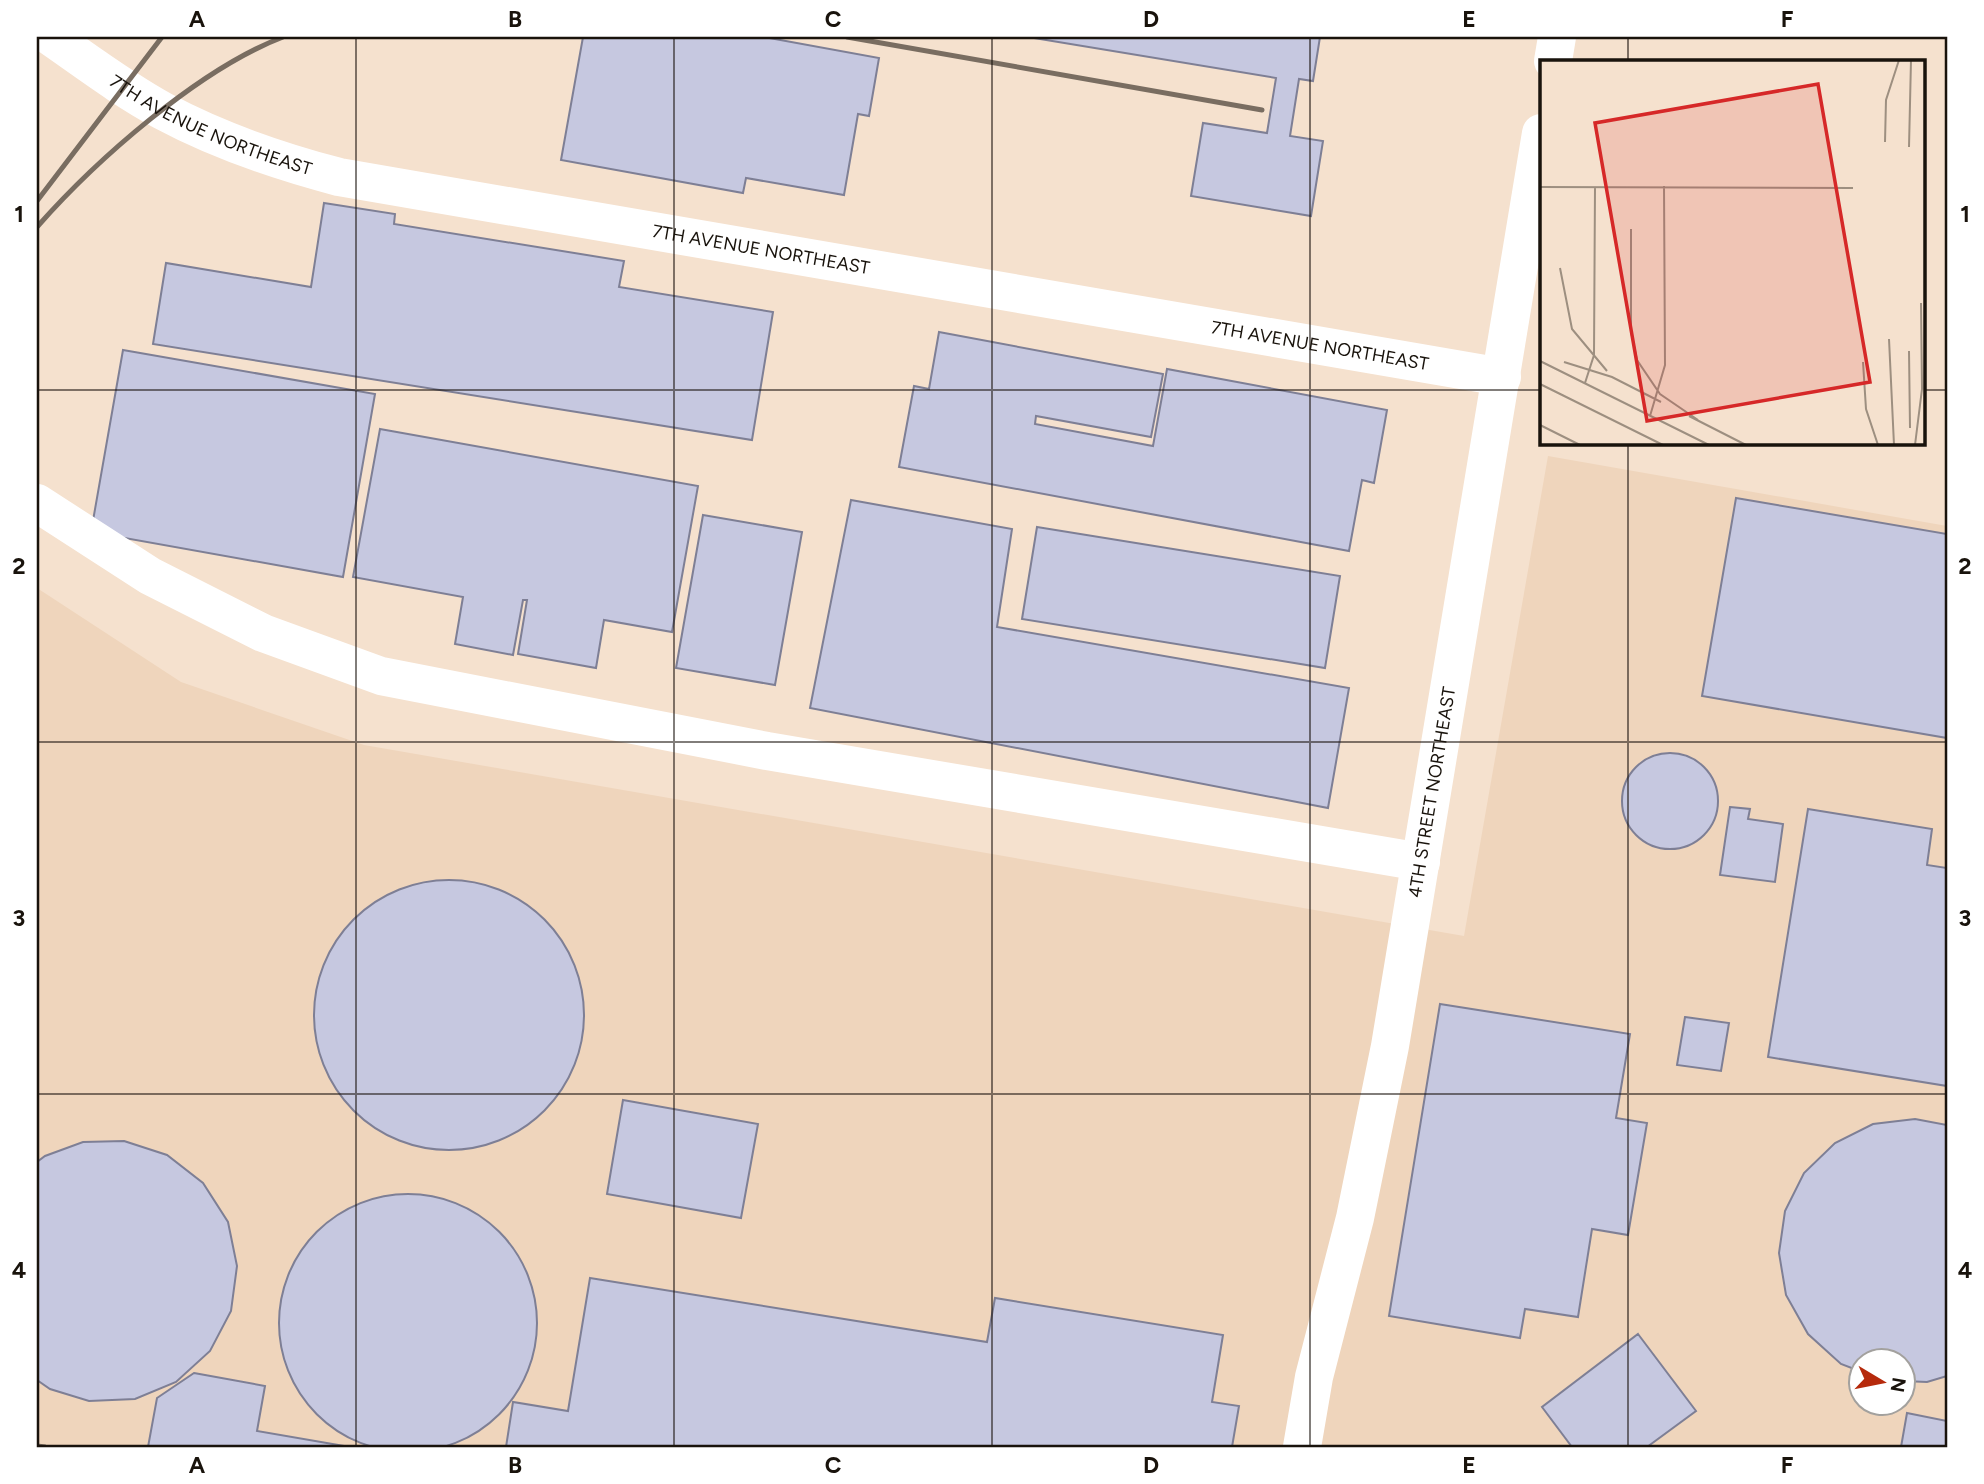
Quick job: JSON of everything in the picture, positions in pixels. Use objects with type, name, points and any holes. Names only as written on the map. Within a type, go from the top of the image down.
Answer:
[{"type":"street","name":"7TH AVENUE NORTHEAST","points":[[51,37],[124,88],[187,123],[272,159],[339,177],[1502,377]]},
{"type":"street","points":[[1553,60],[1557,37]]},
{"type":"street","name":"4TH STREET NORTHEAST","points":[[1302,1447],[1314,1377],[1355,1218],[1390,1046],[1540,139]]},
{"type":"street","points":[[37,503],[161,582],[263,633],[381,676],[767,751],[1421,862]]},
{"type":"shaded area","points":[[1548,456],[1947,526],[1947,1447],[37,1447],[37,588],[181,682],[364,745],[1464,936]]},
{"type":"building","points":[[583,37],[764,37],[879,58],[869,116],[858,114],[844,195],[746,178],[743,193],[561,160]]},
{"type":"building","points":[[1028,37],[1320,37],[1313,81],[1299,79],[1290,136],[1323,141],[1311,216],[1191,196],[1203,123],[1267,133],[1276,78]]},
{"type":"building","points":[[324,203],[395,214],[394,224],[624,261],[619,287],[773,312],[752,440],[153,344],[166,263],[311,287]]},
{"type":"building","points":[[939,332],[1163,374],[1151,437],[1036,416],[1035,424],[1153,446],[1167,369],[1387,410],[1374,483],[1362,480],[1349,551],[899,467],[914,386],[929,389]]},
{"type":"building","points":[[123,350],[375,394],[343,577],[91,532]]},
{"type":"building","points":[[380,429],[698,486],[672,632],[604,620],[596,668],[518,654],[527,600],[523,600],[513,655],[455,644],[463,597],[353,577]]},
{"type":"building","points":[[1736,498],[1947,534],[1947,738],[1702,696]]},
{"type":"building","points":[[851,500],[1012,529],[997,627],[1349,688],[1328,808],[810,708]]},
{"type":"building","points":[[703,515],[802,532],[775,685],[676,668]]},
{"type":"building","points":[[1037,527],[1340,576],[1325,668],[1022,619]]},
{"type":"building","points":[[1670,753],[1688,757],[1704,767],[1714,783],[1718,801],[1714,819],[1704,835],[1688,845],[1670,849],[1652,845],[1636,835],[1626,819],[1622,801],[1626,783],[1636,767],[1652,757]]},
{"type":"building","points":[[1730,807],[1750,809],[1748,819],[1783,824],[1775,882],[1720,875]]},
{"type":"building","points":[[1808,809],[1932,829],[1927,865],[1947,868],[1947,1086],[1768,1057]]},
{"type":"building","points":[[462,880],[501,890],[545,919],[574,963],[582,989],[582,1041],[574,1067],[545,1111],[501,1140],[462,1150],[436,1150],[397,1140],[385,1134],[363,1120],[344,1101],[324,1067],[316,1041],[314,1002],[324,963],[330,951],[344,929],[363,910],[397,890],[423,882]]},
{"type":"building","points":[[1440,1004],[1630,1034],[1616,1118],[1647,1123],[1628,1235],[1592,1229],[1578,1317],[1525,1309],[1520,1338],[1389,1316]]},
{"type":"building","points":[[1685,1017],[1729,1023],[1721,1071],[1677,1065]]},
{"type":"building","points":[[623,1100],[758,1124],[741,1218],[607,1194]]},
{"type":"building","points":[[1915,1119],[1947,1125],[1947,1376],[1927,1382],[1918,1382],[1918,1348],[1848,1348],[1848,1367],[1841,1364],[1808,1334],[1786,1295],[1779,1253],[1785,1211],[1804,1173],[1835,1143],[1873,1124]]},
{"type":"building","points":[[124,1141],[167,1155],[203,1183],[228,1222],[237,1266],[231,1311],[210,1351],[176,1382],[135,1399],[89,1401],[50,1389],[37,1380],[37,1162],[45,1156],[83,1142]]},
{"type":"building","points":[[395,1194],[421,1194],[458,1203],[480,1215],[508,1241],[528,1273],[535,1298],[535,1348],[528,1373],[516,1395],[490,1423],[458,1443],[446,1447],[421,1452],[395,1452],[358,1443],[336,1431],[308,1405],[288,1373],[284,1361],[279,1336],[279,1310],[288,1273],[300,1251],[326,1223],[358,1203],[370,1199]]},
{"type":"building","points":[[590,1278],[987,1342],[995,1298],[1223,1335],[1212,1402],[1239,1406],[1232,1447],[506,1447],[513,1402],[568,1411]]},
{"type":"building","points":[[1638,1334],[1696,1411],[1647,1447],[1572,1447],[1542,1407]]},
{"type":"building","points":[[194,1373],[265,1386],[257,1431],[350,1447],[148,1447],[157,1398]]},
{"type":"building","points":[[1918,1415],[1947,1421],[1947,1447],[1901,1447],[1906,1418],[1918,1418]]},
{"type":"railway","points":[[37,201],[162,37]]},
{"type":"railway","points":[[37,227],[89,174],[151,119],[217,71],[283,37]]},
{"type":"railway","points":[[847,37],[1262,110]]},
{"type":"railway","points":[[37,1446],[45,1447]]}]
